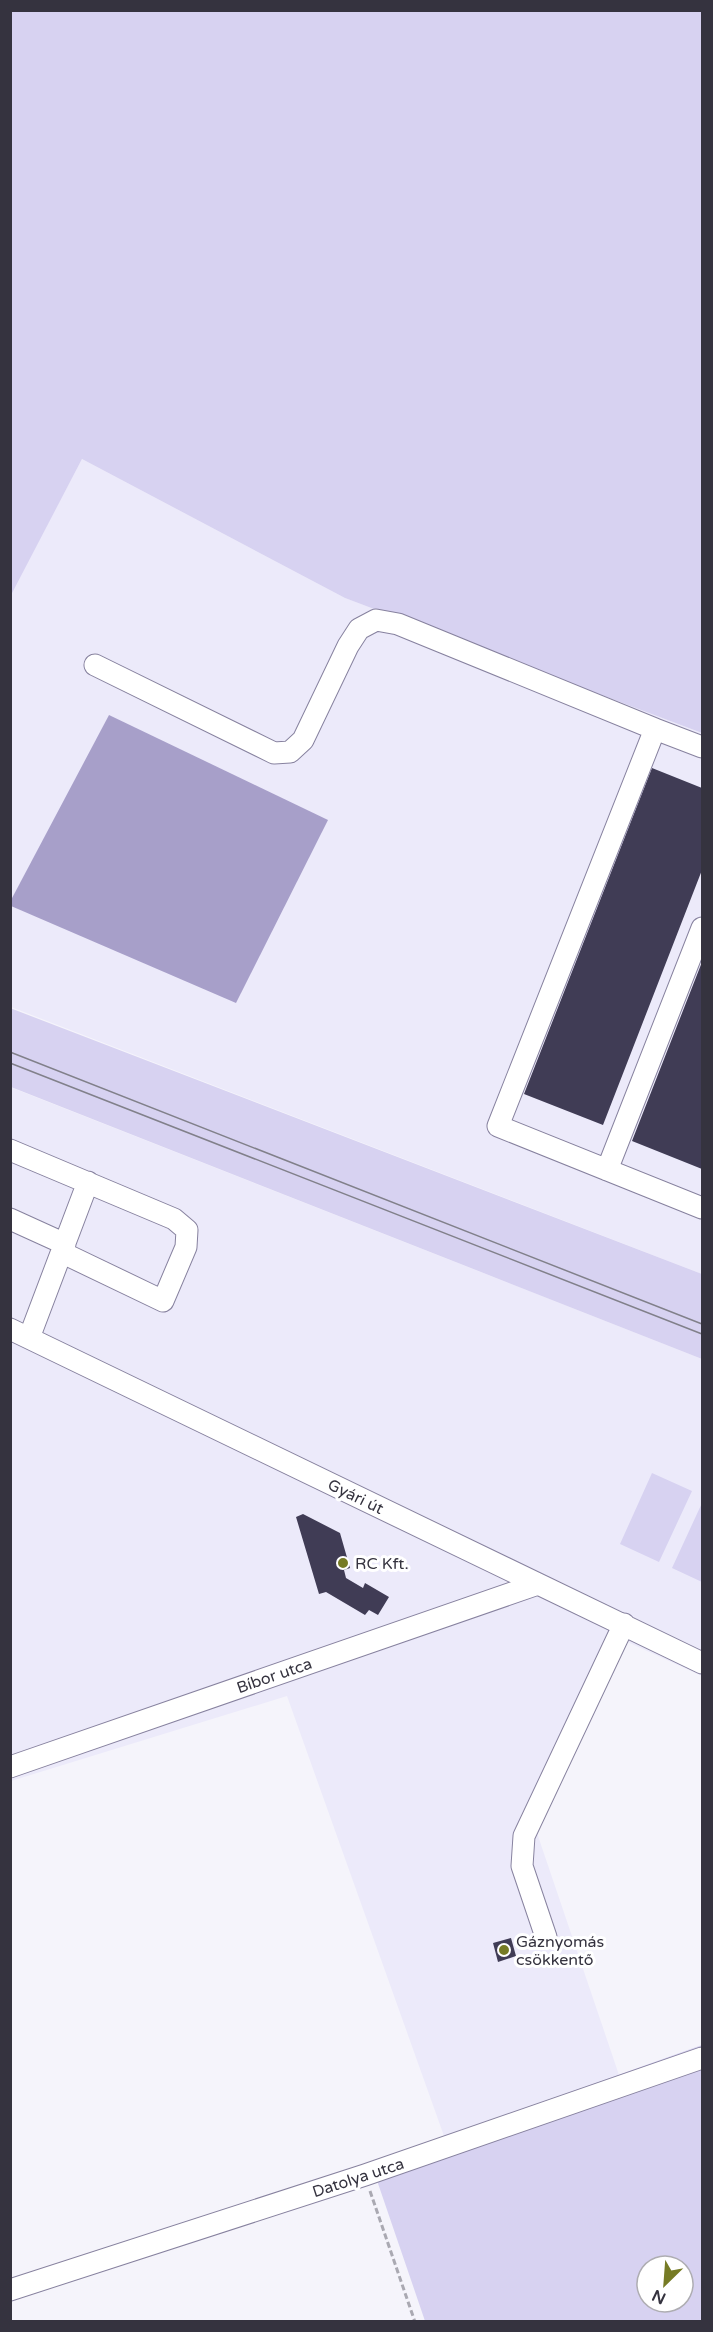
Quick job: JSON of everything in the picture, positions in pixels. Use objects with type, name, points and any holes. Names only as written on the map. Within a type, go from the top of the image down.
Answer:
[{"type":"street","points":[[95,665],[274,753],[290,752],[303,740],[348,646],[359,629],[376,620],[398,624],[702,747]]},
{"type":"street","points":[[655,729],[498,1126],[702,1208]]},
{"type":"street","points":[[608,1170],[702,928]]},
{"type":"street","points":[[10,1150],[174,1219],[187,1230],[186,1247],[163,1301],[10,1219]]},
{"type":"street","points":[[20,1333],[64,1248],[88,1182]]},
{"type":"street","name":"Gyári út","points":[[20,1333],[702,1663]]},
{"type":"street","name":"Bíbor utca","points":[[10,1767],[538,1584]]},
{"type":"street","points":[[546,1937],[522,1866],[524,1836],[624,1624]]},
{"type":"street","name":"Datolya utca","points":[[10,2290],[365,2175],[702,2058]]},
{"type":"path","points":[[365,2175],[415,2322]]},
{"type":"shaded area","points":[[11,11],[702,11],[702,733],[345,598],[82,459],[11,595]]},
{"type":"shaded area","points":[[82,459],[345,598],[702,733],[702,1274],[11,1007],[10,595]]},
{"type":"shaded area","points":[[109,715],[328,820],[236,1003],[11,906],[11,900]]},
{"type":"shaded area","points":[[10,1008],[702,1274],[702,1359],[11,1087]]},
{"type":"shaded area","points":[[10,1087],[702,1359],[702,1676],[623,1640],[536,1830],[619,2075],[444,2136],[287,1696],[11,1781]]},
{"type":"shaded area","points":[[652,1473],[692,1491],[659,1562],[620,1544]]},
{"type":"shaded area","points":[[702,1503],[702,1582],[672,1568]]},
{"type":"shaded area","points":[[702,2045],[702,2321],[425,2321],[371,2163]]},
{"type":"building","points":[[652,768],[702,788],[702,870],[603,1125],[524,1094]]},
{"type":"building","points":[[702,962],[702,1169],[632,1141]]},
{"type":"building","points":[[303,1514],[340,1533],[350,1568],[344,1570],[346,1578],[363,1588],[365,1583],[389,1597],[378,1615],[369,1610],[365,1615],[326,1592],[319,1594],[296,1517]]},
{"type":"building","name":"Gáznyomás csökkentő","points":[[511,1938],[516,1956],[498,1962],[493,1943]]},
{"type":"tram line","points":[[10,1052],[702,1324]]},
{"type":"tram line","points":[[10,1063],[702,1334]]},
{"type":"place","name":"RC Kft.","points":[[343,1563]]},
{"type":"place","name":"Gáznyomás csökkentő","points":[[504,1950]]}]
